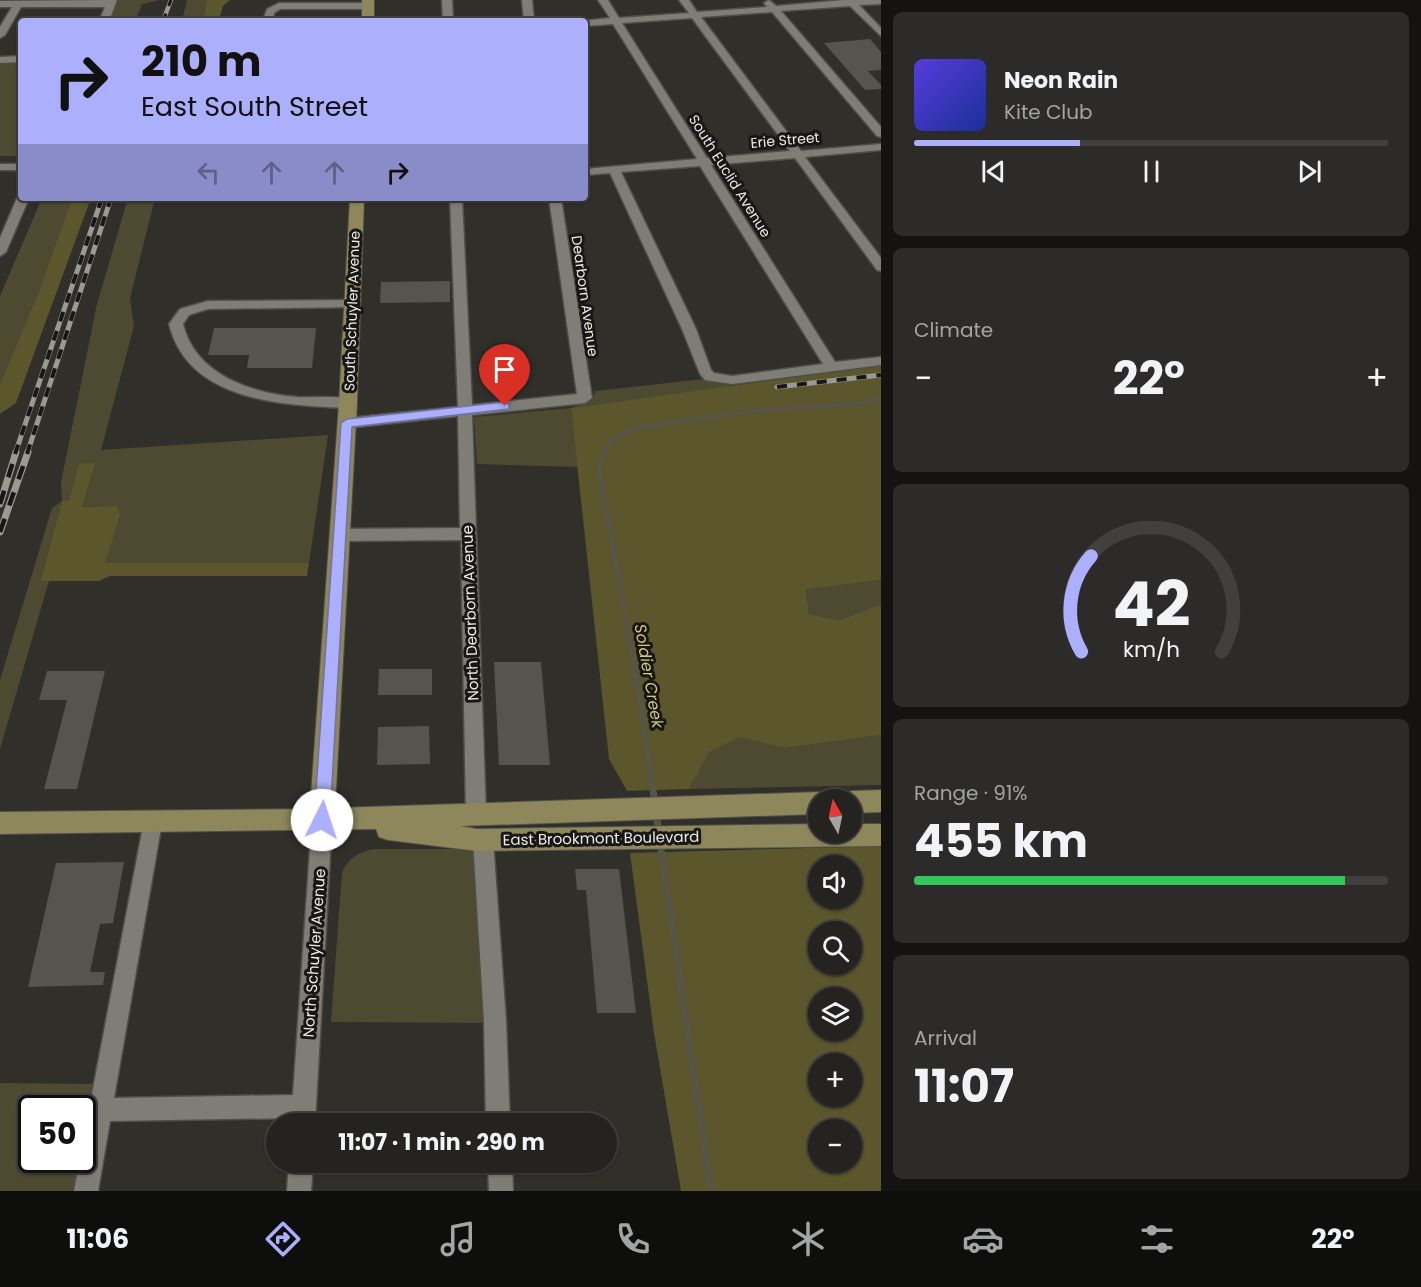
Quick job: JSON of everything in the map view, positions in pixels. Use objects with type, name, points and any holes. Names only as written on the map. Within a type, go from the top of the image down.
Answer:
[{"type":"main road","name":"South Schuyler Avenue","points":[[347,413],[357,201]]},
{"type":"main road","name":"North Schuyler Avenue","points":[[322,820],[347,413]]},
{"type":"main road","points":[[862,802],[881,801]]},
{"type":"main road","name":"East Brookmont Boulevard","points":[[0,823],[322,820],[808,803]]},
{"type":"main road","name":"East Brookmont Boulevard","points":[[322,820],[483,840],[881,835]]},
{"type":"street","points":[[447,0],[448,18]]},
{"type":"street","points":[[527,0],[529,18]]},
{"type":"street","name":"South Euclid Avenue","points":[[603,0],[832,368]]},
{"type":"street","points":[[684,0],[881,267]]},
{"type":"street","points":[[767,0],[881,134]]},
{"type":"street","points":[[588,23],[881,1]]},
{"type":"street","points":[[0,4],[111,2],[105,18]]},
{"type":"street","points":[[850,2],[881,33]]},
{"type":"street","points":[[268,18],[271,9],[279,6],[368,3]]},
{"type":"street","points":[[0,35],[18,4]]},
{"type":"street","points":[[0,60],[18,60]]},
{"type":"street","name":"Erie Street","points":[[588,172],[881,147]]},
{"type":"street","points":[[0,167],[18,167]]},
{"type":"street","points":[[614,170],[689,329],[705,371],[710,377],[732,380],[881,361]]},
{"type":"street","points":[[0,252],[22,201]]},
{"type":"street","name":"North Dearborn Avenue","points":[[456,201],[465,411],[476,815]]},
{"type":"street","name":"Dearborn Avenue","points":[[465,411],[585,398],[555,201]]},
{"type":"street","points":[[352,304],[208,305],[182,313],[176,324],[181,342],[203,368],[250,393],[347,413],[465,411]]},
{"type":"street","points":[[340,535],[468,534]]},
{"type":"street","name":"North Schuyler Avenue","points":[[304,1113],[322,820]]},
{"type":"street","points":[[86,1191],[152,822]]},
{"type":"street","points":[[483,840],[495,1022],[498,1113]]},
{"type":"street","points":[[100,1110],[266,1114]]},
{"type":"street","points":[[299,1191],[300,1173]]},
{"type":"street","points":[[500,1173],[501,1191]]},
{"type":"shaded area","points":[[116,0],[160,0],[142,4],[136,18],[109,18]]},
{"type":"shaded area","points":[[187,0],[207,0],[204,18],[183,18]]},
{"type":"shaded area","points":[[207,0],[230,0],[223,6],[220,18],[204,18]]},
{"type":"shaded area","points":[[0,63],[18,63],[18,156],[0,156]]},
{"type":"shaded area","points":[[41,201],[71,201],[38,293],[0,384],[0,296]]},
{"type":"shaded area","points":[[71,201],[90,201],[16,403],[0,414],[0,384],[38,293]]},
{"type":"shaded area","points":[[127,201],[154,201],[130,298],[134,326],[101,450],[328,435],[309,563],[104,563],[115,506],[82,507],[96,464],[69,501],[62,501],[61,482],[97,304]]},
{"type":"shaded area","points":[[881,365],[881,580],[806,589],[809,614],[839,620],[881,604],[881,735],[785,748],[740,737],[710,752],[689,789],[627,791],[609,759],[571,408]]},
{"type":"shaded area","points":[[704,379],[733,386],[571,408],[592,400],[595,391]]},
{"type":"shaded area","points":[[571,408],[578,467],[477,464],[474,417]]},
{"type":"shaded area","points":[[96,463],[82,507],[116,506],[120,514],[105,563],[309,563],[307,576],[110,576],[99,581],[40,581],[62,501],[69,501],[79,464]]},
{"type":"shaded area","points":[[62,501],[40,580],[49,581],[0,749],[0,680],[52,508]]},
{"type":"shaded area","points":[[881,580],[881,604],[839,620],[809,614],[806,588]]},
{"type":"shaded area","points":[[881,735],[881,785],[689,789],[710,752],[740,736],[785,748]]},
{"type":"shaded area","points":[[881,846],[881,1191],[681,1191],[654,1033],[630,853]]},
{"type":"shaded area","points":[[374,849],[478,849],[488,1023],[331,1022],[342,872],[355,856]]},
{"type":"shaded area","points":[[0,1083],[96,1084],[94,1095],[18,1095],[18,1173],[79,1173],[76,1191],[0,1191]]},
{"type":"building","points":[[870,39],[881,52],[881,70],[868,71],[881,85],[881,89],[865,90],[824,43]]},
{"type":"building","points":[[450,281],[450,302],[380,303],[381,282]]},
{"type":"building","points":[[214,328],[316,328],[312,368],[247,368],[249,355],[208,355]]},
{"type":"building","points":[[494,662],[541,662],[550,765],[499,765]]},
{"type":"building","points":[[379,669],[432,669],[432,695],[378,695]]},
{"type":"building","points":[[47,671],[105,671],[77,789],[44,789],[67,700],[39,700]]},
{"type":"building","points":[[429,726],[430,764],[377,765],[378,727]]},
{"type":"building","points":[[124,862],[113,923],[100,924],[90,972],[105,972],[103,985],[28,987],[56,863]]},
{"type":"building","points":[[575,869],[619,869],[636,1013],[597,1013],[586,890],[577,890]]},
{"type":"waterway","name":"Soldier Creek","points":[[603,454],[611,441],[633,428],[753,411],[862,403],[881,398]]},
{"type":"waterway","name":"Soldier Creek","points":[[603,452],[599,469],[641,705],[651,778]]},
{"type":"waterway","name":"Soldier Creek","points":[[651,776],[655,804]]},
{"type":"waterway","name":"Soldier Creek","points":[[656,813],[659,833]]},
{"type":"waterway","name":"Soldier Creek","points":[[660,843],[711,1191]]},
{"type":"railway","points":[[164,18],[171,0]]},
{"type":"railway","points":[[15,454],[101,201]]},
{"type":"railway","points":[[27,454],[110,201]]},
{"type":"railway","points":[[777,387],[881,375]]},
{"type":"railway","points":[[0,504],[16,452]]},
{"type":"railway","points":[[0,532],[28,452]]},
{"type":"route","points":[[322,820],[347,423],[505,406]]}]
